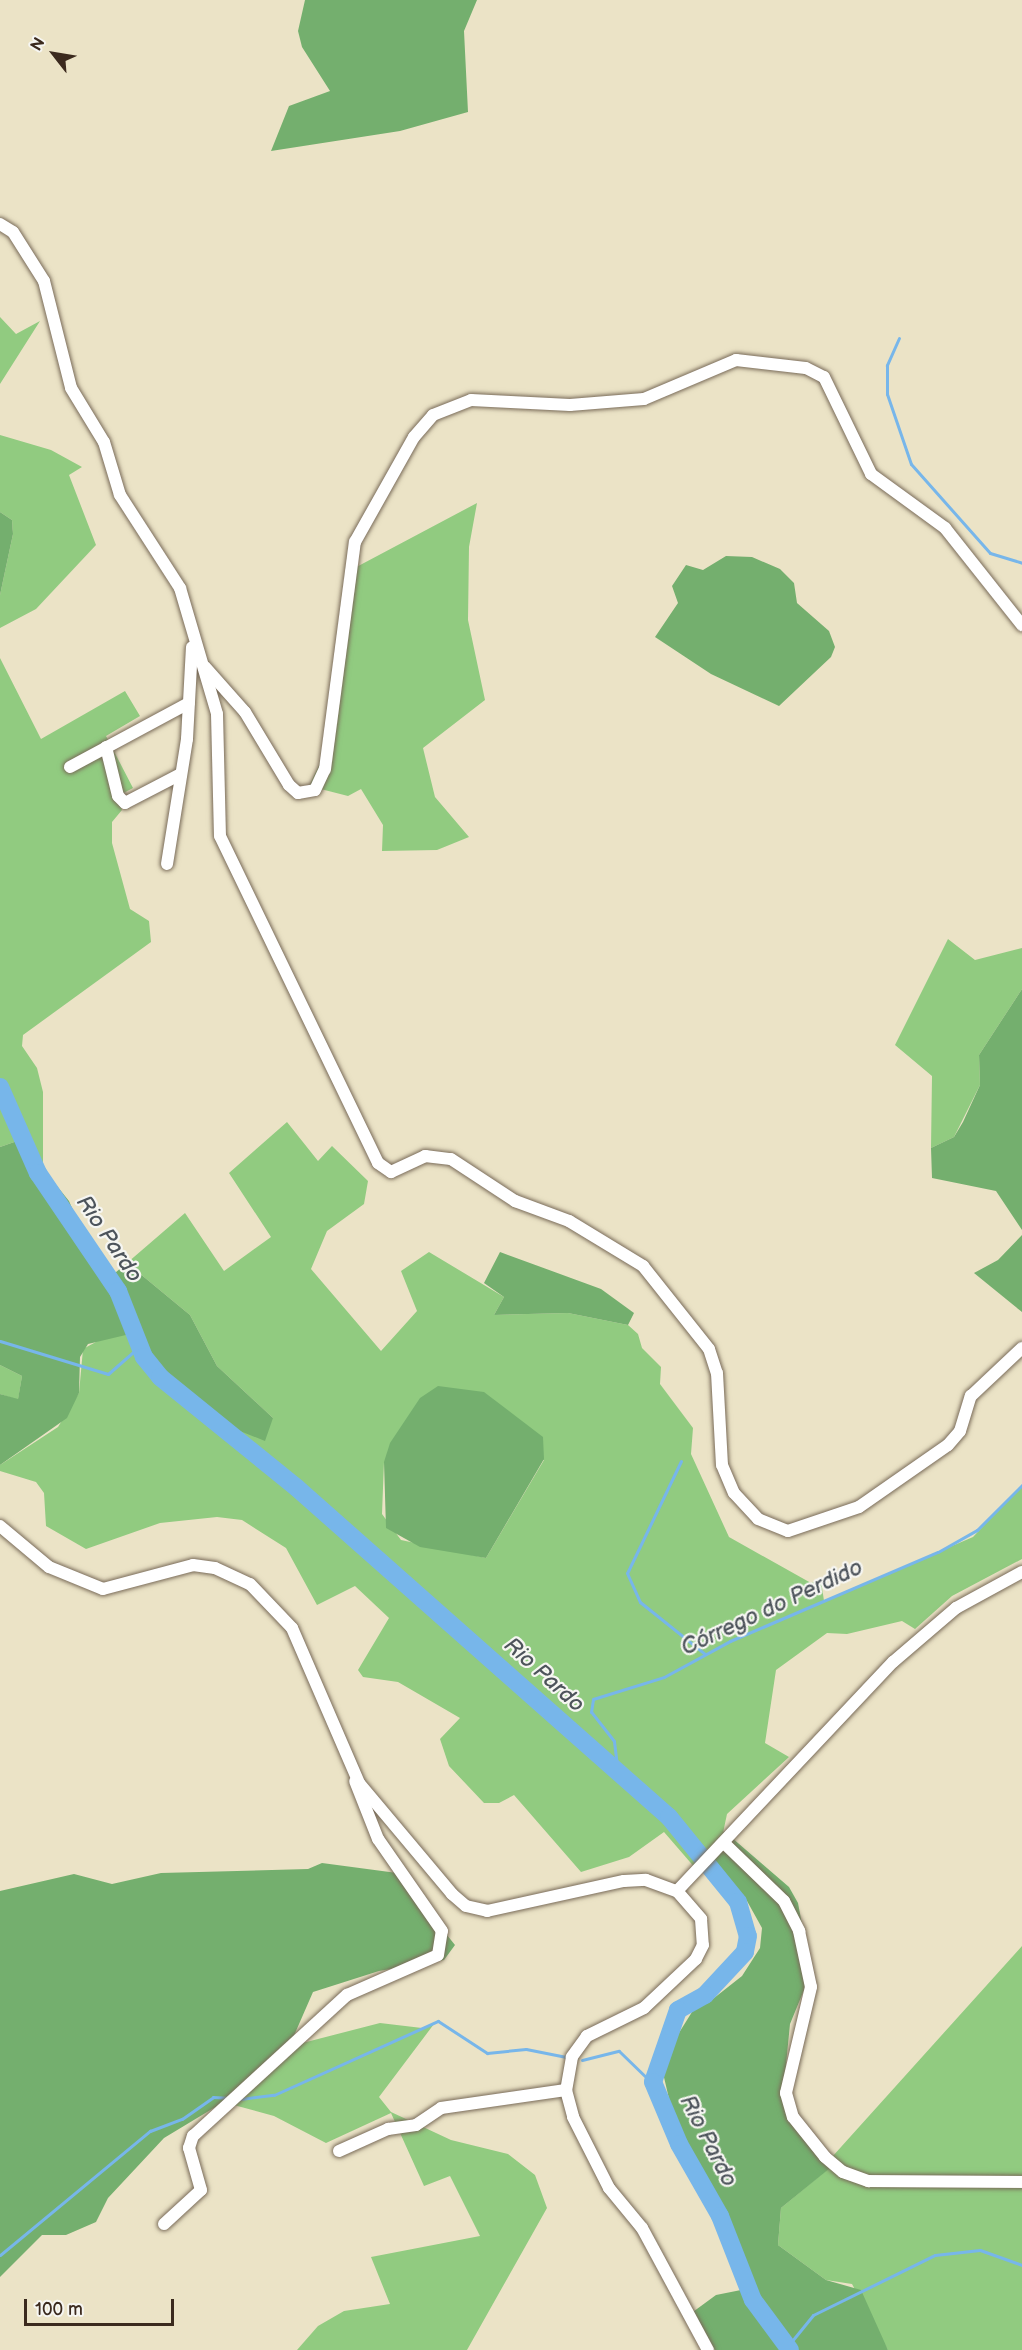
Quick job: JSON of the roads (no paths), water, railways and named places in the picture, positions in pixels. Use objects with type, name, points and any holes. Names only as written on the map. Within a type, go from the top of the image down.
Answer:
[{"type":"street","points":[[0,224],[13,232],[44,281],[67,378],[104,442],[120,495],[180,588],[192,639],[202,664],[220,735],[215,790],[220,836],[369,1149],[391,1172],[425,1156],[451,1159],[516,1201],[569,1221],[643,1266],[709,1349],[717,1373],[722,1465],[744,1508],[788,1532],[859,1507],[948,1445],[960,1431],[971,1396],[1022,1348]]},
{"type":"street","points":[[202,664],[245,712],[289,785],[298,793],[315,790],[325,769],[355,542],[414,437],[433,415],[471,400],[570,405],[644,399],[735,360],[806,368],[824,377],[872,474],[945,528],[1022,625]]},
{"type":"street","points":[[166,864],[189,703],[192,639]]},
{"type":"street","points":[[70,767],[189,703]]},
{"type":"street","points":[[106,747],[117,796],[125,803],[179,775]]},
{"type":"street","points":[[0,1526],[49,1568],[103,1589],[193,1565],[215,1568],[250,1584],[292,1628],[324,1691],[378,1839],[442,1931],[438,1955],[347,1995],[193,2136],[189,2148],[201,2190],[164,2224]]},
{"type":"street","points":[[677,1891],[712,1859],[787,1767],[885,1669],[956,1608],[1022,1572]]},
{"type":"street","points":[[351,1769],[452,1894],[477,1910],[624,1881],[646,1880],[677,1891],[701,1919],[703,1945],[696,1959],[644,2008],[582,2041],[572,2057],[566,2090],[573,2117],[609,2188],[642,2228],[708,2350]]},
{"type":"street","points":[[725,1844],[784,1901],[799,1930],[811,1987],[786,2092],[794,2117],[825,2157],[843,2172],[868,2181],[1022,2182]]},
{"type":"street","points":[[339,2151],[388,2129],[416,2125],[441,2108],[566,2090]]},
{"type":"waterway","points":[[899,338],[887,365],[887,394],[911,464],[990,553],[1022,563]]},
{"type":"waterway","name":"Rio Pardo","points":[[0,1087],[38,1173],[118,1291],[144,1357],[160,1377],[297,1488],[669,1817],[738,1902],[748,1936],[745,1952],[705,1995],[678,2010],[653,2082],[679,2144],[720,2216],[753,2300],[790,2350]]},
{"type":"waterway","points":[[0,1341],[108,1374],[140,1346]]},
{"type":"waterway","points":[[681,1461],[627,1573],[640,1602],[705,1654]]},
{"type":"waterway","name":"Córrego do Perdido","points":[[618,1774],[614,1741],[591,1712],[593,1699],[664,1677],[730,1641],[938,1552],[977,1530],[1022,1485]]},
{"type":"waterway","points":[[240,2099],[274,2095],[438,2021],[487,2053],[526,2049],[566,2057]]},
{"type":"waterway","points":[[582,2060],[619,2051],[653,2084]]},
{"type":"waterway","points":[[0,2255],[150,2131],[182,2119],[213,2097],[230,2098]]},
{"type":"waterway","points":[[787,2347],[813,2315],[935,2255],[980,2250],[1022,2265]]}]
